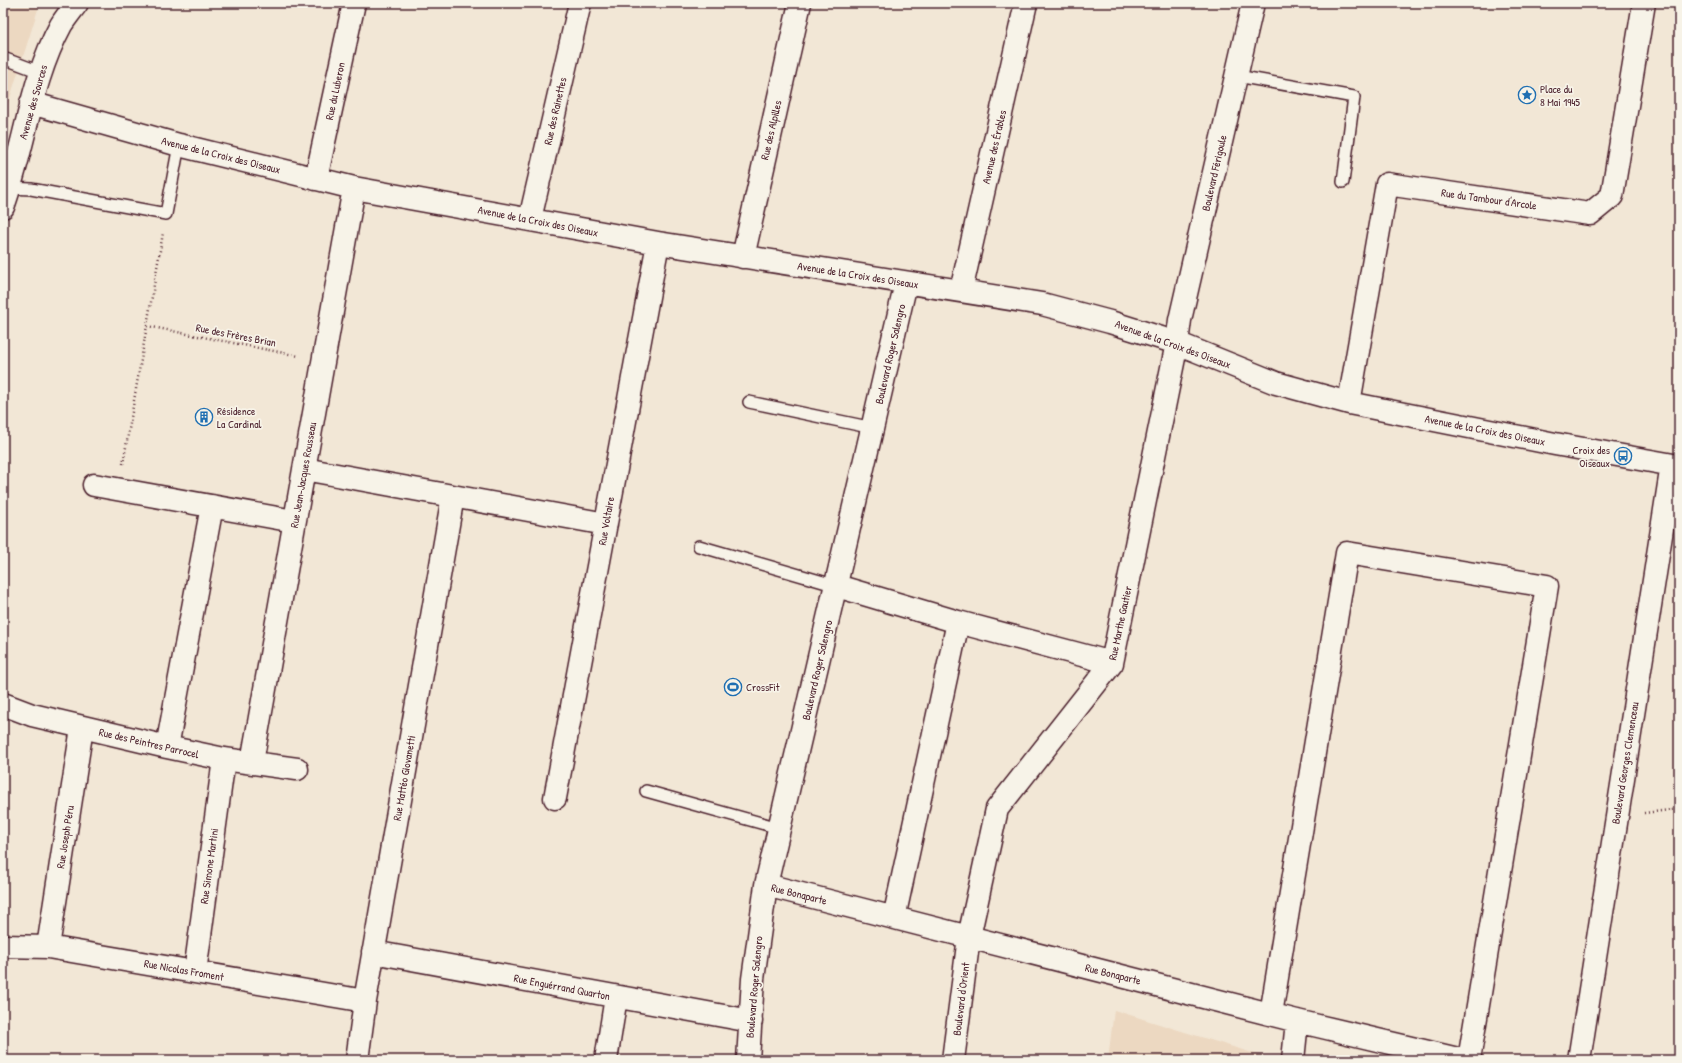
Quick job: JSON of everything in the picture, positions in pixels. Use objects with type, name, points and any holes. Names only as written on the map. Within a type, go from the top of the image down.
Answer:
[{"type":"street","name":"Avenue des Sources","points":[[7,198],[40,72],[62,25],[77,3]]},
{"type":"street","name":"Rue du Luberon","points":[[316,179],[354,3]]},
{"type":"street","name":"Rue des Rainettes","points":[[530,219],[580,3]]},
{"type":"street","name":"Rue des Alpilles","points":[[743,257],[800,3]]},
{"type":"street","name":"Avenue des Érables","points":[[961,291],[1026,3]]},
{"type":"street","name":"Boulevard Férigoule","points":[[1177,343],[1180,320],[1254,3]]},
{"type":"street","name":"Rue du Tambour d'Arcole","points":[[1349,403],[1387,184],[1590,214],[1612,196],[1644,3]]},
{"type":"street","name":"Avenue de la Croix des Oiseaux","points":[[31,102],[179,145],[354,188],[658,243],[1042,304],[1110,322],[1177,343],[1276,383],[1349,403],[1675,466]]},
{"type":"street","name":"Rue Jean-Jacques Rousseau","points":[[252,762],[354,188]]},
{"type":"street","name":"Rue Voltaire","points":[[555,798],[658,243]]},
{"type":"street","name":"Boulevard Roger Salengro","points":[[748,1060],[753,980],[766,885],[837,586],[906,283]]},
{"type":"street","name":"Rue Marthe Gautier","points":[[969,937],[997,809],[1112,663],[1177,343]]},
{"type":"street","name":"Boulevard Georges Clemenceau","points":[[1579,1060],[1618,809],[1675,466]]},
{"type":"street","points":[[304,469],[606,524]]},
{"type":"street","points":[[94,485],[294,521]]},
{"type":"street","name":"Rue Mattéo Giovanetti","points":[[357,1060],[364,1001],[453,496]]},
{"type":"street","points":[[167,747],[212,506]]},
{"type":"street","points":[[1271,1014],[1347,553],[1547,586],[1469,1060]]},
{"type":"street","points":[[837,586],[958,622],[1112,663]]},
{"type":"street","points":[[894,918],[958,622]]},
{"type":"street","name":"Rue des Peintres Parrocel","points":[[3,704],[32,715],[167,747],[224,759],[297,769]]},
{"type":"street","name":"Rue Joseph Péru","points":[[48,947],[82,728]]},
{"type":"street","name":"Rue Simone Martini","points":[[195,972],[224,759]]},
{"type":"street","name":"Rue Bonaparte","points":[[766,885],[1297,1021],[1462,1060]]},
{"type":"street","name":"Boulevard d'Orient","points":[[954,1060],[969,937]]},
{"type":"street","name":"Rue Nicolas Froment","points":[[3,946],[48,947],[364,1001]]},
{"type":"street","name":"Rue Enguérrand Quarton","points":[[373,952],[751,1021]]},
{"type":"street","points":[[606,1060],[616,997]]},
{"type":"street","points":[[1293,1060],[1297,1021]]},
{"type":"lane","points":[[3,58],[40,72]]},
{"type":"lane","points":[[1237,76],[1354,97],[1343,182]]},
{"type":"lane","points":[[7,198],[31,189],[166,214],[179,145]]},
{"type":"lane","points":[[749,402],[873,428]]},
{"type":"lane","points":[[699,546],[837,586]]},
{"type":"lane","points":[[646,791],[780,828]]},
{"type":"path","points":[[119,490],[166,214]]},
{"type":"path","name":"Rue des Frères Brian","points":[[147,326],[323,360]]},
{"type":"path","points":[[1618,809],[1645,814],[1679,809]]},
{"type":"shaded area","points":[[3,3],[40,3],[3,120]]},
{"type":"shaded area","points":[[1114,1010],[1275,1060],[1108,1060]]},
{"type":"place","name":"Place du 8 Mai 1945","points":[[1527,95]]},
{"type":"place","name":"Résidence La Cardinal","points":[[204,417]]},
{"type":"place","name":"Croix des Oiseaux","points":[[1623,456]]},
{"type":"place","name":"CrossFit","points":[[733,687]]}]
